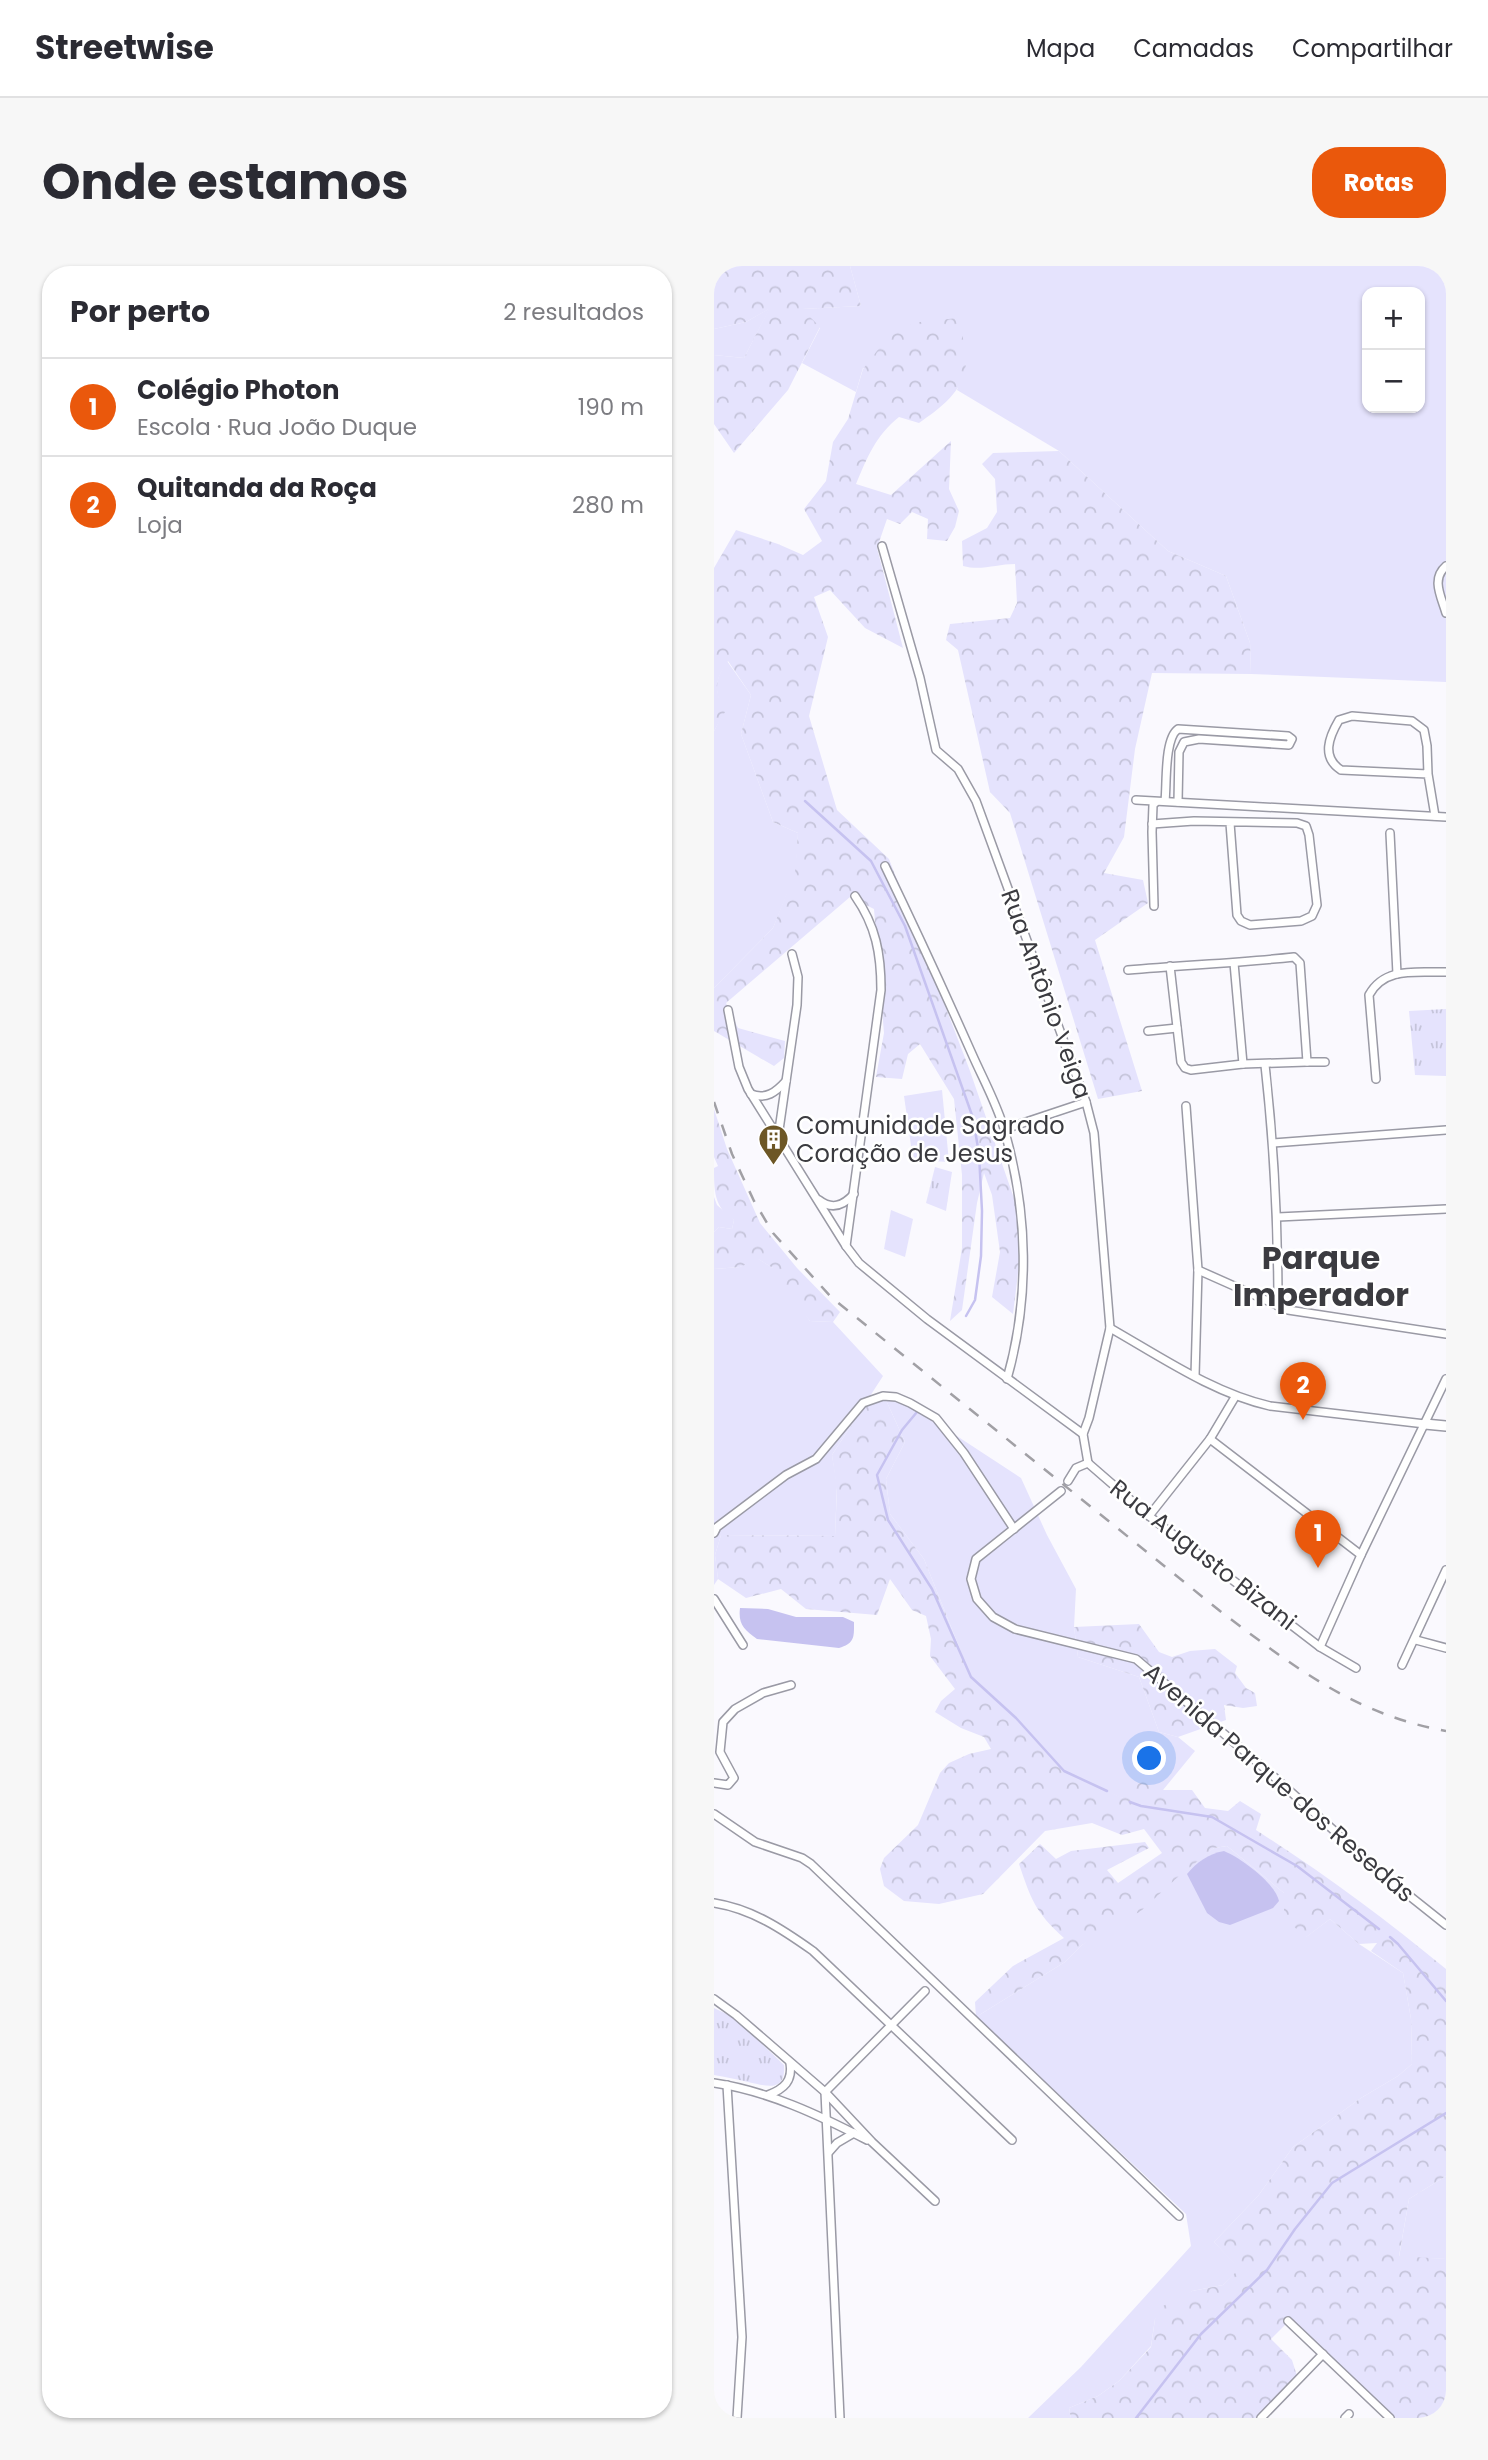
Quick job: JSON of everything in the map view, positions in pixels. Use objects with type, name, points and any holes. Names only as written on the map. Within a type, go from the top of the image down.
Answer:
[{"type":"street","name":"Rua Antônio Veiga","points":[[882,546],[920,678],[936,750],[958,769],[975,801],[1086,1102],[1094,1133],[1110,1328],[1083,1434],[1088,1463]]},
{"type":"street","points":[[1446,566],[1437,579],[1446,613]]},
{"type":"street","points":[[1428,774],[1341,770],[1330,761],[1328,752],[1331,734],[1339,720],[1352,716],[1412,721],[1424,730],[1435,816]]},
{"type":"street","points":[[1165,801],[1169,744],[1178,729],[1288,736],[1292,739],[1289,746],[1199,739],[1184,742],[1179,752],[1178,802]]},
{"type":"street","points":[[1136,800],[1446,817]]},
{"type":"street","points":[[1154,906],[1152,824],[1156,802]]},
{"type":"street","points":[[1152,824],[1194,821],[1297,822],[1306,826],[1317,905],[1312,916],[1301,921],[1250,925],[1241,921],[1237,915],[1230,823]]},
{"type":"street","points":[[1390,834],[1397,974]]},
{"type":"street","points":[[885,866],[1005,1129],[1015,1171],[1022,1213],[1024,1263],[1016,1346],[1007,1379]]},
{"type":"street","points":[[846,1246],[881,990],[881,965],[874,930],[867,913],[855,896]]},
{"type":"street","points":[[778,1138],[797,1005],[798,977],[792,954]]},
{"type":"street","points":[[1128,970],[1234,964],[1294,957],[1298,959],[1307,1062]]},
{"type":"street","points":[[1234,964],[1243,1064]]},
{"type":"street","points":[[1170,966],[1181,1062],[1185,1068],[1191,1070],[1243,1064],[1325,1062]]},
{"type":"street","points":[[1376,1079],[1370,995],[1376,983],[1386,976],[1397,974],[1446,972]]},
{"type":"street","points":[[728,1010],[739,1067],[751,1094],[846,1246],[864,1268],[927,1319],[1083,1434]]},
{"type":"street","points":[[1148,1031],[1177,1028]]},
{"type":"street","points":[[1265,1065],[1278,1217],[1278,1306]]},
{"type":"street","points":[[751,1094],[770,1095],[786,1080]]},
{"type":"street","points":[[1005,1129],[1086,1102]]},
{"type":"street","points":[[1186,1106],[1198,1270],[1195,1376]]},
{"type":"street","points":[[1273,1143],[1446,1130]]},
{"type":"street","points":[[815,1197],[823,1203],[842,1205],[854,1194]]},
{"type":"street","points":[[1278,1217],[1446,1209]]},
{"type":"street","points":[[1198,1270],[1289,1310],[1446,1334]]},
{"type":"street","points":[[1110,1328],[1235,1397],[1270,1406],[1446,1426]]},
{"type":"street","points":[[1320,1647],[1446,1379]]},
{"type":"street","points":[[714,1533],[717,1527],[786,1475],[816,1458],[863,1403],[883,1396],[896,1397],[911,1403],[936,1418],[964,1452],[1014,1529]]},
{"type":"street","points":[[1149,1516],[1210,1439],[1235,1397]]},
{"type":"street","points":[[1210,1439],[1361,1555]]},
{"type":"street","points":[[1068,1481],[1076,1468],[1088,1463]]},
{"type":"street","name":"Rua Augusto Bizani","points":[[1088,1463],[1149,1516],[1320,1647],[1356,1668]]},
{"type":"street","name":"Avenida Parque dos Resedás","points":[[1061,1490],[976,1559],[971,1579],[977,1599],[993,1617],[1015,1629],[1136,1659],[1263,1767],[1387,1878],[1446,1925]]},
{"type":"street","points":[[1402,1665],[1416,1640],[1446,1570]]},
{"type":"street","points":[[714,1599],[743,1645]]},
{"type":"street","points":[[1416,1640],[1446,1648]]},
{"type":"street","points":[[714,1783],[728,1785],[734,1778],[720,1752],[723,1722],[735,1709],[754,1698],[791,1685]]},
{"type":"street","points":[[714,1814],[755,1842],[802,1858],[811,1864],[1180,2216]]},
{"type":"street","points":[[714,1821],[729,1824]]},
{"type":"street","points":[[714,1903],[735,1906],[785,1932],[813,1951],[1012,2140]]},
{"type":"street","points":[[840,2418],[825,2092],[925,1991]]},
{"type":"street","points":[[714,1999],[825,2092],[872,2143],[935,2201]]},
{"type":"street","points":[[767,2095],[779,2091],[787,2083],[791,2073],[790,2062]]},
{"type":"street","points":[[714,2083],[767,2095],[827,2119],[872,2143]]},
{"type":"street","points":[[727,2085],[742,2337],[737,2418]]},
{"type":"street","points":[[828,2153],[854,2133]]},
{"type":"street","points":[[1288,2321],[1391,2418]]},
{"type":"street","points":[[1261,2418],[1323,2354]]},
{"type":"green space","points":[[714,266],[850,266],[861,306],[802,309],[820,327],[788,390],[734,453],[714,424],[714,355],[744,358],[769,309],[746,322],[714,329]]},
{"type":"green space","points":[[850,266],[1446,266],[1446,682],[1251,674],[1250,643],[1226,576],[1168,551],[1059,451],[957,390],[966,363],[863,368],[856,392],[802,363],[820,328],[801,309],[861,306]]},
{"type":"green space","points":[[770,308],[744,358],[714,355],[714,329],[746,322]]},
{"type":"green space","points":[[958,318],[966,363],[956,391],[919,423],[899,417],[891,424],[873,448],[856,484],[891,495],[951,441],[949,489],[959,511],[955,527],[947,541],[927,539],[928,519],[912,512],[900,524],[887,519],[877,548],[903,648],[865,628],[830,590],[814,597],[828,637],[809,716],[837,810],[889,859],[970,1071],[1018,1210],[1019,1265],[1013,1314],[992,1297],[1000,1252],[992,1195],[984,1173],[977,1203],[962,1310],[950,1321],[962,1248],[962,1175],[954,1099],[920,1044],[908,1054],[902,1079],[876,1077],[884,1033],[874,909],[850,897],[726,1003],[738,1028],[785,1041],[784,1058],[774,1066],[714,1031],[714,988],[773,928],[795,872],[798,833],[773,822],[741,734],[751,695],[728,661],[717,686],[725,712],[714,731],[714,568],[736,530],[803,555],[822,541],[804,509],[826,481],[833,442],[848,419],[863,369],[894,329],[920,322]]},
{"type":"green space","points":[[1059,451],[1168,551],[1226,576],[1250,643],[1251,674],[1152,673],[1135,749],[1124,837],[1104,873],[1143,880],[1148,903],[1095,940],[1142,1091],[1098,1099],[1010,813],[990,792],[958,650],[946,640],[950,624],[1010,618],[1017,603],[1015,564],[983,568],[963,566],[962,541],[987,528],[997,512],[995,479],[982,464],[993,453]]},
{"type":"green space","points":[[727,661],[751,695],[741,734],[773,822],[798,833],[796,872],[773,928],[714,988],[714,731],[724,712],[717,686]]},
{"type":"green space","points":[[1446,1009],[1446,1076],[1415,1075],[1409,1011]]},
{"type":"green space","points":[[942,1090],[949,1162],[913,1160],[904,1096]]},
{"type":"green space","points":[[714,1109],[727,1149],[760,1223],[797,1268],[840,1312],[833,1322],[810,1321],[771,1275],[773,1268],[758,1259],[740,1267],[714,1269],[714,1232],[719,1227],[732,1229],[734,1220],[722,1210],[715,1191],[714,1168],[718,1166],[714,1157]]},
{"type":"green space","points":[[935,1167],[952,1172],[946,1211],[926,1203]]},
{"type":"green space","points":[[714,1197],[717,1205],[734,1220],[732,1229],[719,1227],[714,1232]]},
{"type":"green space","points":[[891,1210],[913,1219],[905,1257],[884,1249]]},
{"type":"green space","points":[[757,1258],[773,1268],[810,1321],[833,1322],[883,1376],[832,1455],[837,1485],[835,1536],[721,1535],[715,1555],[718,1579],[714,1585],[714,1269],[740,1267]]},
{"type":"green space","points":[[885,1398],[908,1404],[1021,1478],[1076,1589],[1074,1627],[1078,1657],[1139,1677],[1159,1732],[1178,1737],[1195,1751],[1163,1790],[1121,1798],[1064,1771],[1016,1718],[971,1677],[924,1559],[890,1514],[886,1479],[905,1442]]},
{"type":"green space","points":[[885,1398],[905,1442],[886,1479],[890,1514],[924,1559],[971,1677],[1016,1718],[1064,1770],[1122,1798],[1148,1775],[1163,1790],[1192,1790],[1205,1808],[1228,1811],[1240,1801],[1261,1814],[1256,1830],[1353,1896],[1446,1969],[1446,2176],[1409,2199],[1399,2256],[1446,2259],[1446,2418],[1391,2418],[1288,2322],[1271,2339],[1292,2360],[1298,2379],[1261,2418],[1071,2418],[1069,2408],[1098,2396],[1119,2381],[1151,2347],[1155,2319],[1163,2306],[1192,2291],[1223,2285],[1239,2269],[1214,2242],[1258,2196],[1293,2147],[1412,2064],[1411,2019],[1403,1973],[1371,1951],[1377,1943],[1359,1944],[1330,1919],[1305,1938],[1284,1916],[1284,1893],[1227,1846],[1214,1848],[1141,1911],[1082,1945],[1065,1962],[976,2017],[975,2002],[1013,1966],[1064,1938],[1035,1904],[1019,1864],[1040,1844],[1056,1859],[1071,1851],[1145,1842],[1149,1848],[1107,1870],[1118,1883],[1162,1853],[1144,1829],[1122,1835],[1092,1823],[1045,1831],[983,1894],[939,1904],[904,1901],[884,1886],[880,1869],[884,1858],[918,1825],[940,1773],[949,1763],[969,1754],[991,1749],[984,1737],[961,1728],[935,1712],[941,1701],[955,1689],[930,1656],[931,1639],[926,1616],[912,1610],[890,1579],[877,1615],[806,1609],[781,1589],[746,1598],[718,1579],[715,1555],[721,1535],[835,1536],[837,1490],[832,1455],[867,1401]]},
{"type":"green space","points":[[1139,1624],[1159,1652],[1172,1657],[1190,1651],[1215,1649],[1237,1666],[1235,1673],[1246,1688],[1255,1693],[1257,1706],[1243,1708],[1224,1705],[1226,1720],[1178,1737],[1159,1732],[1139,1677],[1078,1657],[1074,1627]]},
{"type":"green space","points":[[1227,1846],[1284,1893],[1306,1937],[1330,1919],[1359,1944],[1403,1973],[1411,2019],[1412,2064],[1293,2147],[1258,2196],[1214,2242],[1240,2269],[1223,2285],[1192,2291],[1155,2319],[1151,2346],[1119,2381],[1098,2396],[1069,2408],[1071,2418],[1028,2418],[1081,2367],[1191,2246],[1186,2214],[976,2017],[1065,1962],[1082,1945],[1214,1848]]},
{"type":"green space","points":[[714,2008],[735,2018],[784,2065],[784,2074],[778,2084],[762,2085],[714,2075]]},
{"type":"green space","points":[[1446,2176],[1446,2259],[1399,2257],[1409,2199]]},
{"type":"shaded area","points":[[740,1608],[768,1609],[796,1617],[843,1617],[854,1622],[853,1636],[851,1642],[839,1648],[757,1639],[743,1626]]},
{"type":"shaded area","points":[[1224,1851],[1248,1865],[1271,1887],[1279,1901],[1273,1908],[1230,1925],[1219,1922],[1207,1913],[1187,1874],[1203,1859]]},
{"type":"waterway","points":[[805,801],[871,861],[905,926],[973,1118],[979,1154],[981,1256],[975,1300],[966,1316]]},
{"type":"waterway","points":[[917,1412],[902,1430],[877,1475],[888,1520],[932,1589],[971,1677],[1016,1718],[1064,1771],[1107,1791]]},
{"type":"waterway","points":[[1130,1802],[1212,1817],[1297,1866],[1379,1929]]},
{"type":"waterway","points":[[1390,1937],[1446,2001]]},
{"type":"waterway","points":[[1136,2418],[1201,2334],[1267,2270],[1295,2229],[1332,2183],[1446,2113]]},
{"type":"railway","points":[[714,1102],[732,1154],[754,1201],[773,1233],[831,1297],[1273,1651],[1353,1700],[1382,1713],[1446,1731]]},
{"type":"place","name":"Comunidade Sagrado Coração de Jesus","points":[[773,1167]]},
{"type":"place","name":"Quitanda da Roça","points":[[1303,1420]]},
{"type":"place","name":"Colégio Photon","points":[[1318,1568]]},
{"type":"district","name":"Parque Imperador","points":[[1321,1276]]}]
